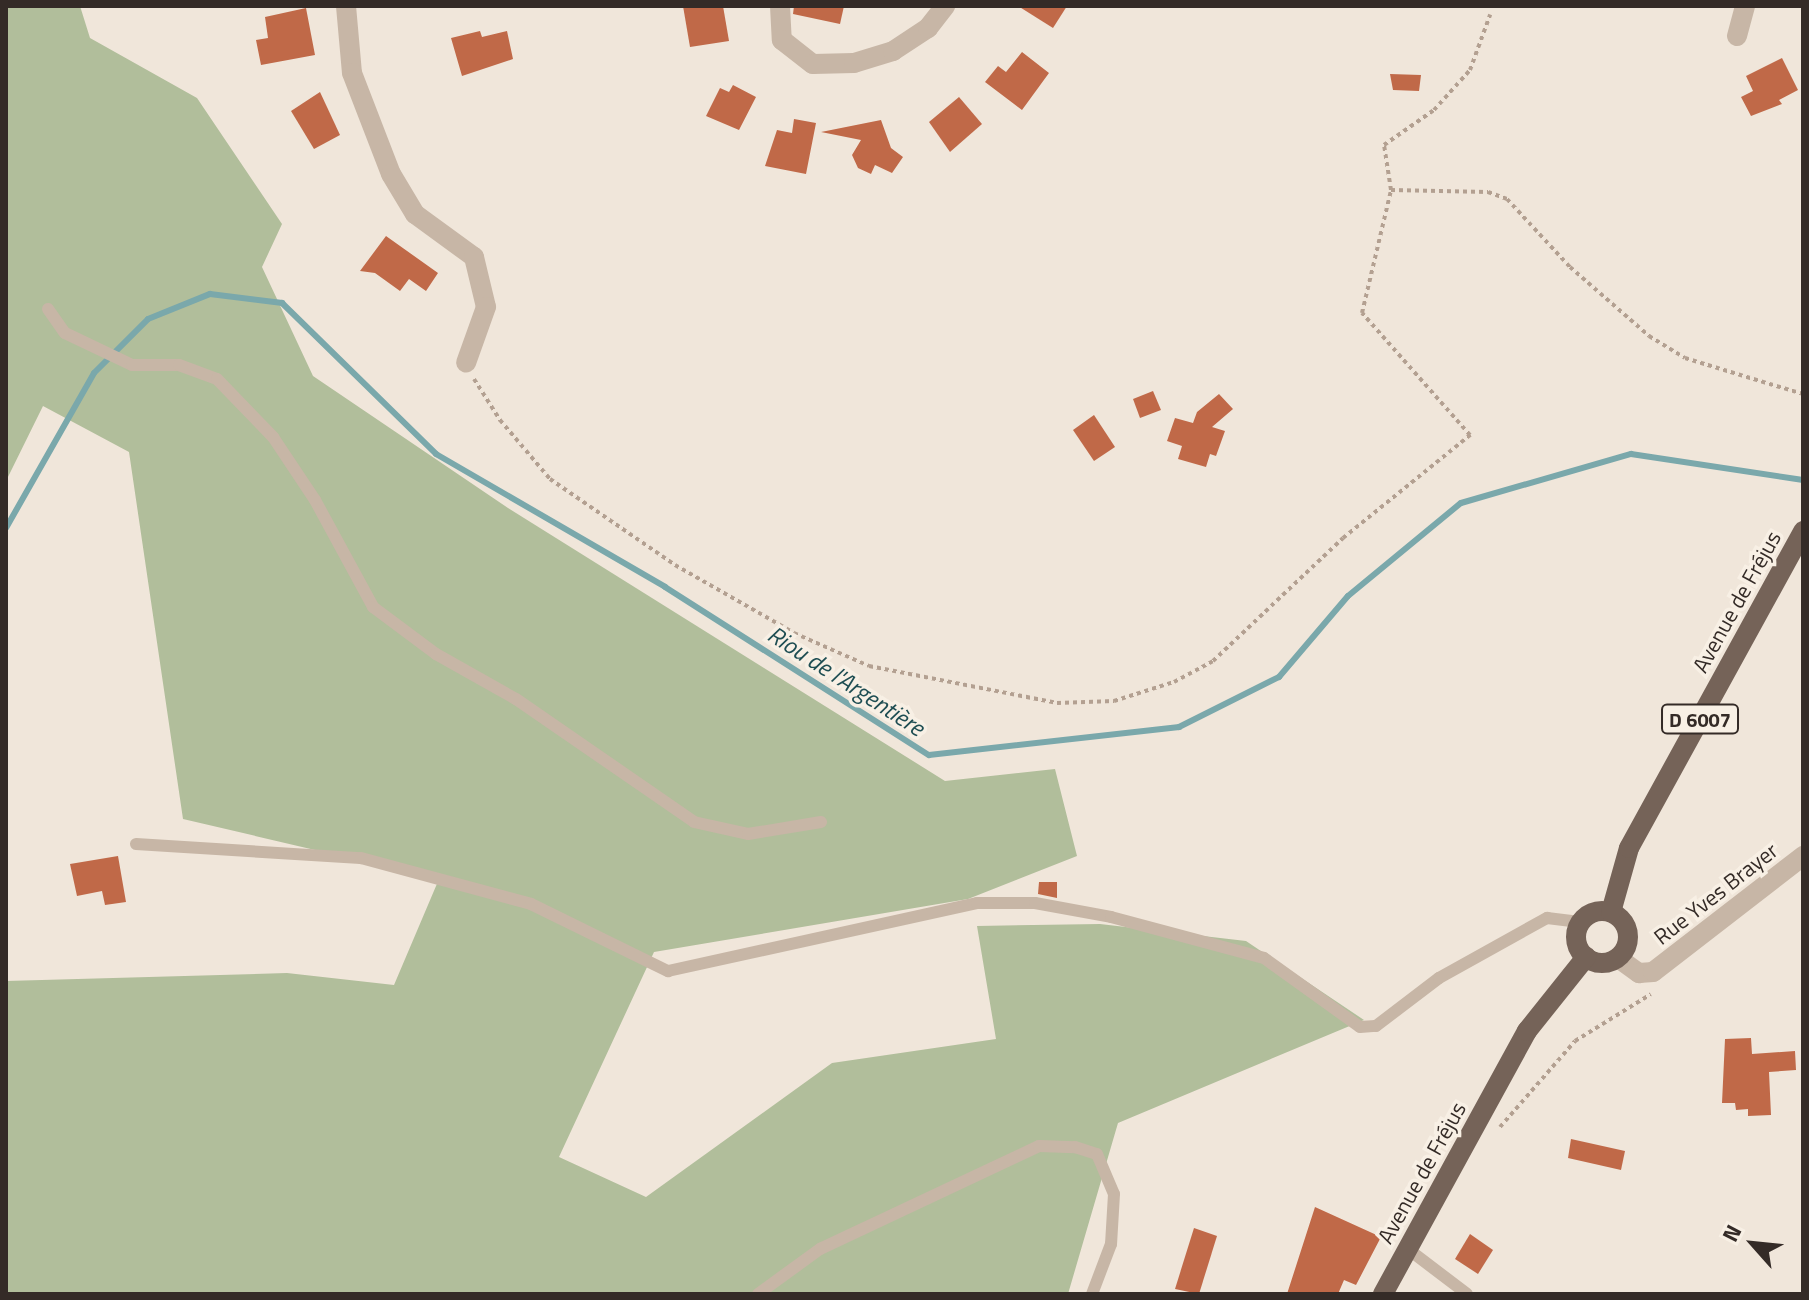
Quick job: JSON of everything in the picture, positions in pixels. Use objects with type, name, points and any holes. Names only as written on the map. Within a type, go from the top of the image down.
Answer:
[{"type":"main road","name":"Avenue de Fréjus","points":[[1611,912],[1629,848],[1803,531]]},
{"type":"main road","points":[[1611,912],[1627,927],[1628,938],[1618,958],[1608,962],[1586,957],[1576,935],[1580,922],[1588,914],[1611,912]]},
{"type":"main road","name":"Avenue de Fréjus","points":[[1383,1294],[1527,1031],[1586,957]]},
{"type":"street","points":[[346,6],[352,73],[391,174],[415,214],[474,257],[486,307],[466,363]]},
{"type":"street","points":[[780,6],[782,40],[813,64],[854,63],[893,51],[928,28],[945,6]]},
{"type":"street","points":[[1737,36],[1745,6]]},
{"type":"street","name":"Rue Yves Brayer","points":[[1618,958],[1639,973],[1653,972],[1803,856]]},
{"type":"lane","points":[[48,309],[65,333],[132,365],[179,365],[217,379],[248,408],[315,500],[373,607],[436,654],[516,699],[694,822],[748,834],[821,822]]},
{"type":"lane","points":[[136,844],[361,858],[531,904],[668,971],[977,903],[1035,903],[1111,917],[1264,958],[1360,1027],[1376,1026],[1439,978],[1547,918],[1580,922]]},
{"type":"lane","points":[[758,1294],[820,1249],[1039,1146],[1075,1147],[1097,1154],[1114,1194],[1111,1244],[1092,1294]]},
{"type":"lane","points":[[1408,1249],[1467,1294]]},
{"type":"path","points":[[466,363],[500,420],[550,479],[675,565],[794,633],[869,666],[1057,703],[1114,701],[1174,682],[1213,661],[1343,538],[1470,435],[1362,313],[1391,190],[1384,145],[1434,110],[1470,70],[1490,15]]},
{"type":"path","points":[[1391,190],[1488,192],[1507,199],[1570,267],[1649,336],[1685,358],[1803,394]]},
{"type":"path","points":[[1498,1129],[1575,1041],[1656,990]]},
{"type":"green space","points":[[6,6],[80,6],[90,38],[197,98],[282,224],[262,267],[313,376],[508,508],[945,781],[1055,769],[1077,856],[968,899],[654,952],[559,1157],[646,1197],[832,1063],[996,1039],[977,926],[1100,924],[1246,941],[1364,1020],[1118,1123],[1068,1294],[6,1294],[6,981],[287,973],[394,985],[439,879],[183,819],[129,452],[43,406],[6,481]]},
{"type":"building","points":[[683,6],[723,6],[729,41],[690,47]]},
{"type":"building","points":[[794,6],[844,6],[840,24],[793,14]]},
{"type":"building","points":[[1018,6],[1067,6],[1053,28]]},
{"type":"building","points":[[306,8],[315,55],[261,65],[256,40],[268,38],[265,17]]},
{"type":"building","points":[[480,31],[482,37],[507,31],[513,59],[462,76],[451,38]]},
{"type":"building","points":[[1022,52],[1049,73],[1022,110],[985,82],[998,66],[1006,72]]},
{"type":"building","points":[[1782,58],[1798,90],[1779,100],[1782,104],[1751,116],[1741,97],[1753,91],[1746,76]]},
{"type":"building","points":[[1390,74],[1421,75],[1419,91],[1393,90]]},
{"type":"building","points":[[733,85],[756,97],[739,130],[706,116],[720,88],[729,92]]},
{"type":"building","points":[[320,92],[340,135],[314,149],[291,111]]},
{"type":"building","points":[[959,97],[982,124],[950,152],[929,122]]},
{"type":"building","points":[[794,119],[816,123],[806,174],[765,166],[777,130],[792,133]]},
{"type":"building","points":[[881,120],[891,148],[903,157],[892,173],[875,165],[871,174],[858,168],[852,155],[861,140],[821,132]]},
{"type":"building","points":[[386,236],[438,273],[426,291],[409,279],[400,291],[375,273],[360,271]]},
{"type":"building","points":[[1153,391],[1161,410],[1140,418],[1133,399]]},
{"type":"building","points":[[1219,394],[1233,409],[1212,427],[1225,431],[1216,456],[1210,454],[1206,467],[1178,459],[1182,446],[1167,441],[1175,418],[1193,423],[1197,412]]},
{"type":"building","points":[[1094,415],[1115,447],[1094,461],[1073,430]]},
{"type":"building","points":[[118,856],[126,902],[105,905],[102,891],[77,896],[70,864]]},
{"type":"building","points":[[1039,882],[1057,882],[1057,898],[1038,894]]},
{"type":"building","points":[[1751,1038],[1752,1054],[1795,1051],[1796,1070],[1769,1072],[1771,1115],[1748,1116],[1748,1109],[1736,1110],[1735,1103],[1722,1103],[1725,1039]]},
{"type":"building","points":[[1571,1139],[1625,1151],[1621,1170],[1568,1158]]},
{"type":"building","points":[[1315,1207],[1381,1237],[1356,1285],[1344,1280],[1338,1294],[1287,1294]]},
{"type":"building","points":[[1194,1228],[1217,1236],[1199,1294],[1175,1289]]},
{"type":"building","points":[[1470,1234],[1493,1250],[1478,1274],[1455,1259]]},
{"type":"waterway","name":"Riou de l'Argentière","points":[[6,528],[94,373],[148,319],[210,294],[282,303],[436,454],[665,587],[929,755],[1179,727],[1279,677],[1348,596],[1461,503],[1631,454],[1803,480]]}]
